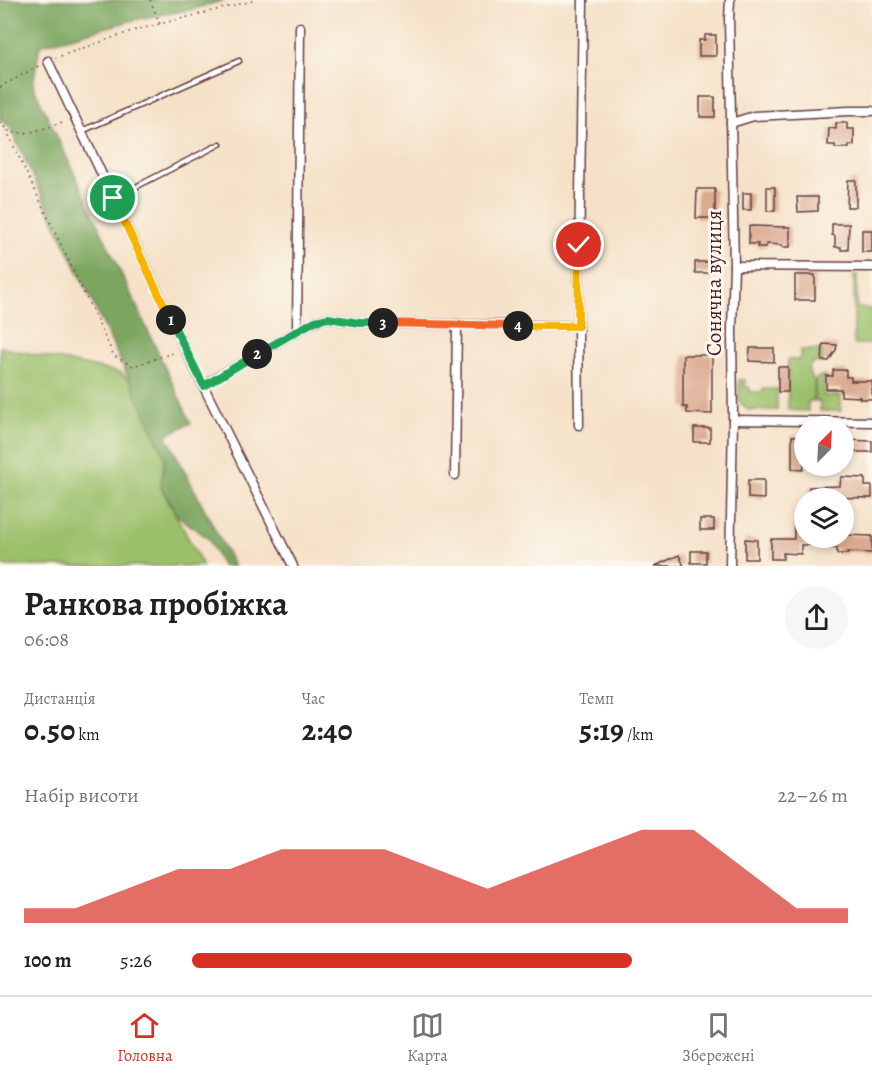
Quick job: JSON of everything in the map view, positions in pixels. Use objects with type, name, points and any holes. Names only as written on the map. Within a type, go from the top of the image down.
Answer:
[{"type":"street","points":[[579,425],[578,326],[583,0]]},
{"type":"street","name":"Сонячна вулиця","points":[[730,0],[734,266],[730,566]]},
{"type":"street","points":[[297,331],[300,27]]},
{"type":"street","points":[[48,61],[185,349],[293,566]]},
{"type":"street","points":[[731,123],[754,116],[872,111]]},
{"type":"street","points":[[734,266],[872,267]]},
{"type":"street","points":[[204,386],[315,321],[328,318],[360,323],[578,326]]},
{"type":"street","points":[[455,475],[457,324]]},
{"type":"street","points":[[733,420],[872,422]]},
{"type":"lane","points":[[82,132],[239,61]]},
{"type":"lane","points":[[113,198],[220,144]]},
{"type":"path","points":[[150,0],[160,24]]},
{"type":"path","points":[[0,87],[48,61],[132,31],[256,0]]},
{"type":"path","points":[[6,130],[38,132],[75,117]]},
{"type":"path","points":[[0,122],[6,130],[114,356],[133,366],[185,349]]},
{"type":"green space","points":[[0,0],[225,0],[194,9],[138,19],[40,45],[33,85],[191,423],[166,435],[234,566],[222,566],[208,538],[178,516],[161,487],[165,457],[9,126],[0,120]]},
{"type":"green space","points":[[854,275],[857,275],[857,308],[872,309],[872,344],[854,344]]},
{"type":"green space","points":[[0,347],[121,373],[130,381],[165,457],[161,487],[203,566],[0,566]]},
{"type":"green space","points":[[800,350],[822,350],[821,363],[814,363],[809,367],[814,386],[813,401],[808,401],[808,411],[788,410],[788,360],[800,360]]},
{"type":"green space","points":[[824,375],[824,396],[841,396],[841,411],[820,411],[820,401],[815,401],[815,382],[817,378]]},
{"type":"green space","points":[[739,380],[745,380],[745,387],[749,387],[750,392],[777,389],[777,410],[748,410],[739,401]]},
{"type":"building","points":[[705,35],[716,35],[716,56],[699,56],[699,40],[705,40]]},
{"type":"building","points":[[700,97],[715,97],[715,117],[700,117]]},
{"type":"building","points":[[836,123],[847,123],[847,129],[854,129],[854,145],[849,145],[849,148],[835,148],[835,145],[828,145],[829,128],[836,129]]},
{"type":"building","points":[[848,180],[856,180],[856,207],[847,207]]},
{"type":"building","points":[[767,187],[775,187],[775,211],[767,211]]},
{"type":"building","points":[[697,189],[715,189],[715,218],[696,218]]},
{"type":"building","points":[[743,193],[751,193],[751,210],[743,210]]},
{"type":"building","points":[[797,197],[818,197],[818,211],[798,212]]},
{"type":"building","points":[[832,224],[849,224],[848,250],[835,247]]},
{"type":"building","points":[[749,226],[790,227],[790,247],[766,244],[766,247],[757,247],[758,244],[749,244]]},
{"type":"building","points":[[862,230],[872,230],[872,252],[862,252]]},
{"type":"building","points":[[695,262],[710,262],[710,273],[695,273]]},
{"type":"building","points":[[795,275],[815,275],[815,300],[795,300]]},
{"type":"building","points":[[823,344],[837,345],[829,361],[822,361]]},
{"type":"building","points":[[750,348],[774,348],[774,362],[749,361]]},
{"type":"building","points":[[683,355],[712,355],[712,414],[687,413],[687,407],[683,407]]},
{"type":"building","points":[[778,367],[788,367],[788,392],[778,392]]},
{"type":"building","points":[[833,370],[846,370],[846,377],[851,377],[851,381],[872,381],[872,399],[841,396],[841,389],[826,389],[826,376],[833,376]]},
{"type":"building","points":[[694,428],[710,428],[710,442],[694,442]]},
{"type":"building","points":[[792,436],[794,436],[794,469],[792,469]]},
{"type":"building","points":[[854,440],[872,441],[872,452],[854,452]]},
{"type":"building","points":[[841,477],[865,478],[865,486],[872,486],[872,498],[854,498],[854,488],[809,488],[840,486]]},
{"type":"building","points":[[748,480],[764,480],[764,499],[748,498]]},
{"type":"building","points":[[700,519],[714,519],[714,530],[700,530]]},
{"type":"building","points":[[854,535],[872,536],[872,553],[837,554],[837,548],[854,548]]},
{"type":"building","points":[[745,539],[757,540],[757,559],[745,559]]},
{"type":"building","points":[[771,539],[794,539],[794,548],[801,548],[801,554],[783,553],[783,559],[771,559]]},
{"type":"building","points":[[691,551],[706,551],[706,563],[691,563]]},
{"type":"building","points":[[679,555],[684,566],[655,566]]},
{"type":"route","points":[[113,198],[204,386],[315,321],[328,318],[360,323],[578,326],[579,245]]}]
